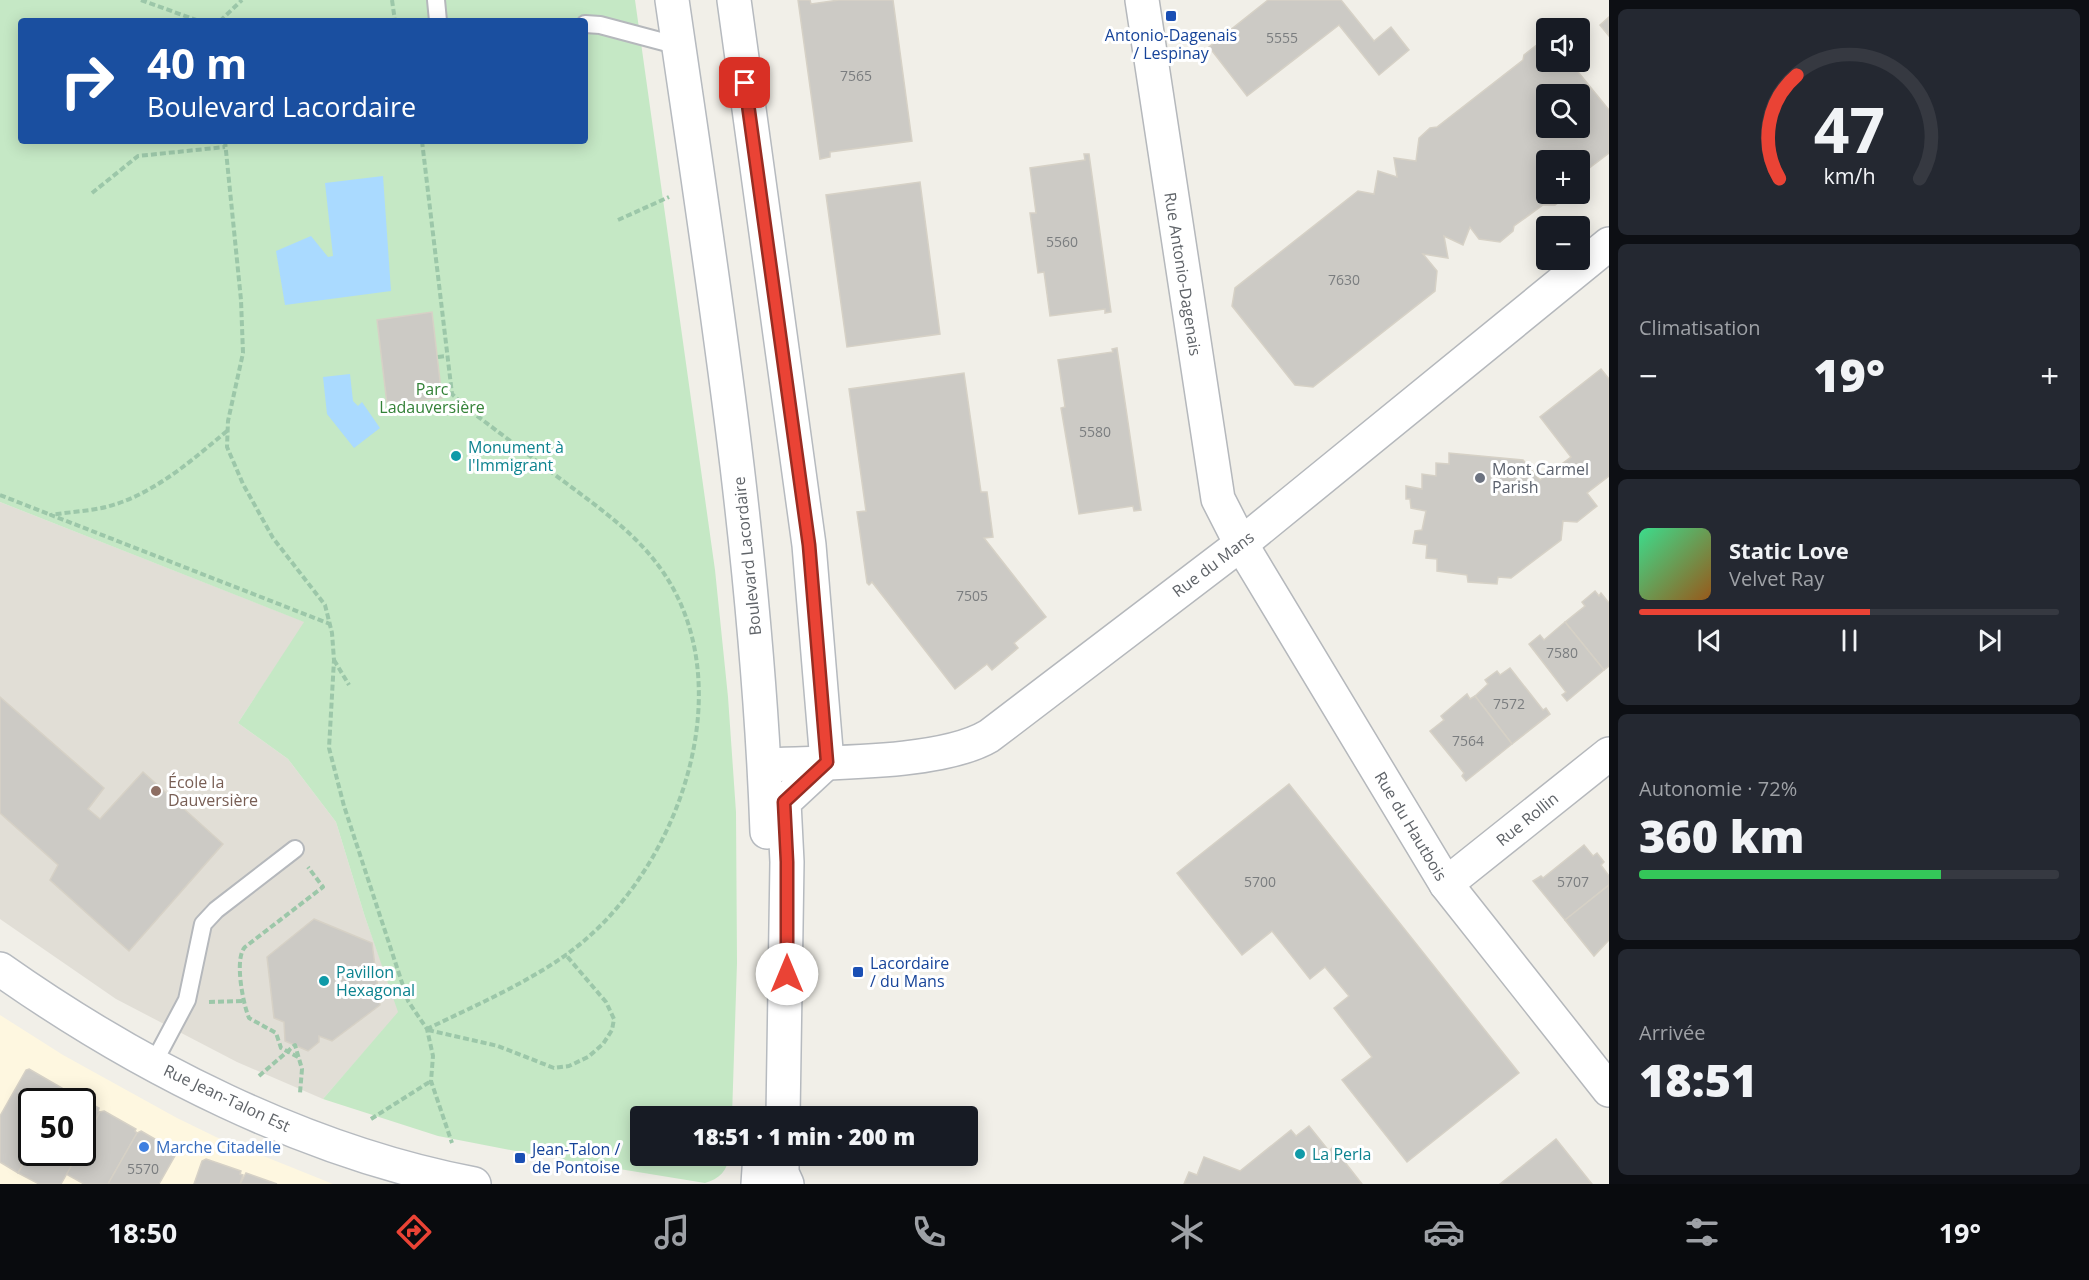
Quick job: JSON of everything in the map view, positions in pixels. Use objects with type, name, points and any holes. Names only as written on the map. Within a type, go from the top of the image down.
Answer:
[{"type":"main road","name":"Boulevard Lacordaire","points":[[672,0],[745,531],[765,765],[770,910],[763,1106]]},
{"type":"main road","points":[[734,0],[809,545],[827,762],[784,802],[787,862],[783,1106]]},
{"type":"main road","name":"Rue Antonio-Dagenais","points":[[1142,0],[1218,499],[1241,543]]},
{"type":"main road","name":"Rue du Mans","points":[[765,765],[895,758],[976,743],[1241,543],[1609,244]]},
{"type":"main road","name":"Rue du Hautbois","points":[[1241,543],[1446,884],[1609,1090]]},
{"type":"main road","name":"Rue Rollin","points":[[1446,884],[1609,754]]},
{"type":"main road","name":"Rue Jean-Talon Est","points":[[0,969],[80,1022],[153,1064],[235,1104],[319,1139],[384,1162],[453,1182]]},
{"type":"main road","points":[[758,1184],[759,1166]]},
{"type":"main road","points":[[782,1166],[782,1173],[788,1184]]},
{"type":"lane","points":[[436,0],[438,18]]},
{"type":"lane","points":[[588,24],[600,25],[679,46]]},
{"type":"lane","points":[[153,1064],[188,994],[203,924],[216,910],[295,849]]},
{"type":"path","points":[[141,0],[191,18]]},
{"type":"path","points":[[223,18],[242,0]]},
{"type":"path","points":[[392,0],[395,18]]},
{"type":"path","points":[[422,144],[452,394],[469,410],[626,529],[658,565],[676,594],[691,631],[697,675],[697,728],[682,799],[671,827],[618,908],[584,942],[523,981],[427,1029]]},
{"type":"path","points":[[92,193],[138,156],[225,147],[241,300],[243,353],[227,447],[243,484],[273,538],[326,605],[334,660],[329,748],[339,787],[408,1001],[427,1029],[433,1056],[432,1082],[452,1143]]},
{"type":"path","points":[[618,220],[670,196]]},
{"type":"path","points":[[438,357],[447,356]]},
{"type":"path","points":[[51,515],[107,507],[150,489],[182,469],[228,431]]},
{"type":"path","points":[[0,495],[330,624]]},
{"type":"path","points":[[334,660],[349,685]]},
{"type":"path","points":[[298,1057],[281,1048],[276,1033],[249,1018],[244,1001],[239,956],[241,951],[323,887],[306,864]]},
{"type":"path","points":[[427,1029],[498,1046],[554,1068],[569,1066],[588,1057],[603,1044],[612,1030],[614,1019],[606,1002],[565,954]]},
{"type":"path","points":[[188,994],[210,1002],[244,1001]]},
{"type":"path","points":[[259,1076],[295,1046],[302,1069],[300,1093]]},
{"type":"path","points":[[371,1119],[432,1082]]},
{"type":"shaded area","name":"École la Dauversière","points":[[0,502],[305,622],[238,723],[288,759],[336,822],[365,917],[399,1012],[323,1099],[237,1062],[116,999],[0,919]]},
{"type":"shaded area","points":[[0,1015],[63,1055],[177,1118],[216,1137],[333,1184],[0,1184]]},
{"type":"green space","name":"Parc Ladauversière","points":[[0,0],[635,0],[715,570],[728,697],[736,812],[737,963],[732,1106],[630,1106],[630,1166],[727,1166],[722,1174],[705,1183],[546,1157],[438,1136],[323,1099],[398,1012],[365,917],[336,822],[288,759],[238,723],[304,622],[0,502]]},
{"type":"water","points":[[383,176],[391,291],[285,305],[276,251],[311,236],[328,257],[333,256],[325,183]]},
{"type":"water","points":[[350,374],[353,401],[358,406],[362,402],[380,428],[354,448],[327,414],[323,377]]},
{"type":"building","points":[[798,0],[810,0],[811,4],[839,0],[893,0],[912,141],[830,152],[830,157],[820,159]]},
{"type":"building","points":[[1268,0],[1341,0],[1374,41],[1391,27],[1409,50],[1379,75],[1339,25],[1247,96],[1209,47]]},
{"type":"building","points":[[1609,17],[1609,36],[1600,25]]},
{"type":"building","points":[[1536,46],[1536,72],[1578,72],[1588,84],[1536,84],[1536,138],[1590,138],[1590,87],[1609,110],[1609,153],[1590,167],[1590,150],[1536,150],[1536,204],[1556,204],[1543,205],[1514,226],[1513,231],[1500,242],[1479,239],[1470,227],[1463,245],[1444,236],[1448,258],[1423,254],[1437,271],[1435,291],[1313,387],[1295,385],[1232,306],[1235,288],[1358,191],[1374,194],[1378,171],[1397,177],[1394,158],[1416,161],[1419,138],[1430,128],[1437,127],[1523,60],[1524,55]]},
{"type":"building","points":[[1084,154],[1089,154],[1111,312],[1105,313],[1105,309],[1050,316],[1044,272],[1038,273],[1030,213],[1036,213],[1030,168],[1085,160]]},
{"type":"building","points":[[920,182],[940,334],[847,347],[826,195]]},
{"type":"building","points":[[432,312],[442,398],[387,404],[377,320]]},
{"type":"building","points":[[1117,348],[1141,510],[1134,511],[1133,506],[1079,514],[1061,408],[1065,407],[1058,360],[1113,352],[1112,349]]},
{"type":"building","name":"Mont Carmel Parish","points":[[1601,369],[1609,379],[1609,476],[1587,493],[1597,506],[1577,522],[1563,521],[1561,540],[1511,578],[1498,577],[1497,584],[1468,582],[1467,575],[1437,571],[1437,559],[1426,558],[1427,545],[1413,543],[1415,531],[1422,530],[1426,511],[1411,508],[1410,499],[1406,499],[1406,486],[1422,489],[1422,474],[1436,476],[1436,463],[1449,464],[1449,453],[1523,460],[1540,480],[1571,457],[1540,417]]},
{"type":"building","points":[[964,373],[981,492],[987,492],[993,537],[984,538],[1046,617],[1014,643],[1018,648],[992,670],[987,664],[955,689],[872,582],[869,585],[867,583],[857,512],[866,511],[849,389]]},
{"type":"building","points":[[1595,591],[1599,596],[1601,593],[1609,603],[1609,666],[1604,670],[1565,622],[1585,606],[1582,602]]},
{"type":"building","points":[[1565,622],[1604,670],[1567,701],[1562,695],[1566,692],[1529,644],[1540,635],[1544,640]]},
{"type":"building","points":[[1510,668],[1543,710],[1546,708],[1550,714],[1512,744],[1475,696],[1488,684],[1485,680],[1497,671],[1500,675]]},
{"type":"building","points":[[1467,694],[1470,699],[1475,696],[1512,744],[1466,781],[1462,776],[1464,773],[1430,731],[1444,720],[1441,716]]},
{"type":"building","points":[[0,697],[104,788],[88,809],[100,819],[143,772],[223,844],[129,951],[50,880],[58,865],[0,813]]},
{"type":"building","points":[[1289,784],[1519,1073],[1407,1162],[1342,1080],[1372,1057],[1334,1008],[1349,996],[1325,967],[1310,979],[1272,931],[1242,955],[1177,873]]},
{"type":"building","points":[[1584,845],[1593,856],[1597,853],[1604,862],[1601,865],[1609,876],[1609,885],[1565,920],[1533,881],[1541,876],[1543,878]]},
{"type":"building","points":[[1609,885],[1609,940],[1594,956],[1565,920]]},
{"type":"building","name":"Pavillon Hexagonal","points":[[314,919],[372,943],[380,1005],[332,1041],[319,1036],[319,1042],[308,1051],[285,1041],[284,1022],[274,1018],[267,957]]},
{"type":"building","points":[[29,1069],[62,1088],[18,1088],[18,1166],[22,1166],[18,1173],[0,1162],[0,1116],[26,1070]]},
{"type":"building","points":[[96,1106],[100,1112],[96,1119]]},
{"type":"building","points":[[104,1111],[136,1129],[137,1133],[108,1184],[84,1184],[66,1174],[71,1166],[96,1166],[96,1119],[100,1112]]},
{"type":"building","name":"La Perla","points":[[1309,1126],[1329,1151],[1333,1147],[1362,1184],[1184,1184],[1189,1172],[1197,1175],[1204,1157],[1240,1171],[1291,1130],[1296,1136]]},
{"type":"building","points":[[141,1131],[174,1150],[176,1154],[159,1184],[108,1184],[137,1133]]},
{"type":"building","points":[[1556,1139],[1592,1184],[1500,1184]]},
{"type":"building","points":[[206,1159],[241,1171],[240,1174],[243,1175],[240,1184],[194,1184],[202,1161]]},
{"type":"building","points":[[22,1166],[71,1166],[61,1184],[39,1184],[18,1173]]},
{"type":"building","points":[[246,1173],[277,1184],[240,1184]]},
{"type":"place","name":"Antonio-Dagenais / Lespinay","points":[[1171,16]]},
{"type":"place","name":"Monument à l'Immigrant","points":[[456,456]]},
{"type":"place","name":"Mont Carmel Parish","points":[[1480,478]]},
{"type":"place","name":"École la Dauversière","points":[[156,791]]},
{"type":"place","name":"Lacordaire / du Mans","points":[[858,972]]},
{"type":"place","name":"Pavillon Hexagonal","points":[[324,981]]},
{"type":"place","name":"Marche Citadelle","points":[[144,1147]]},
{"type":"place","name":"La Perla","points":[[1300,1154]]},
{"type":"place","name":"Jean-Talon / de Pontoise","points":[[520,1158]]},
{"type":"route","points":[[745,83],[809,545],[827,762],[784,802],[787,862],[787,974]]}]
